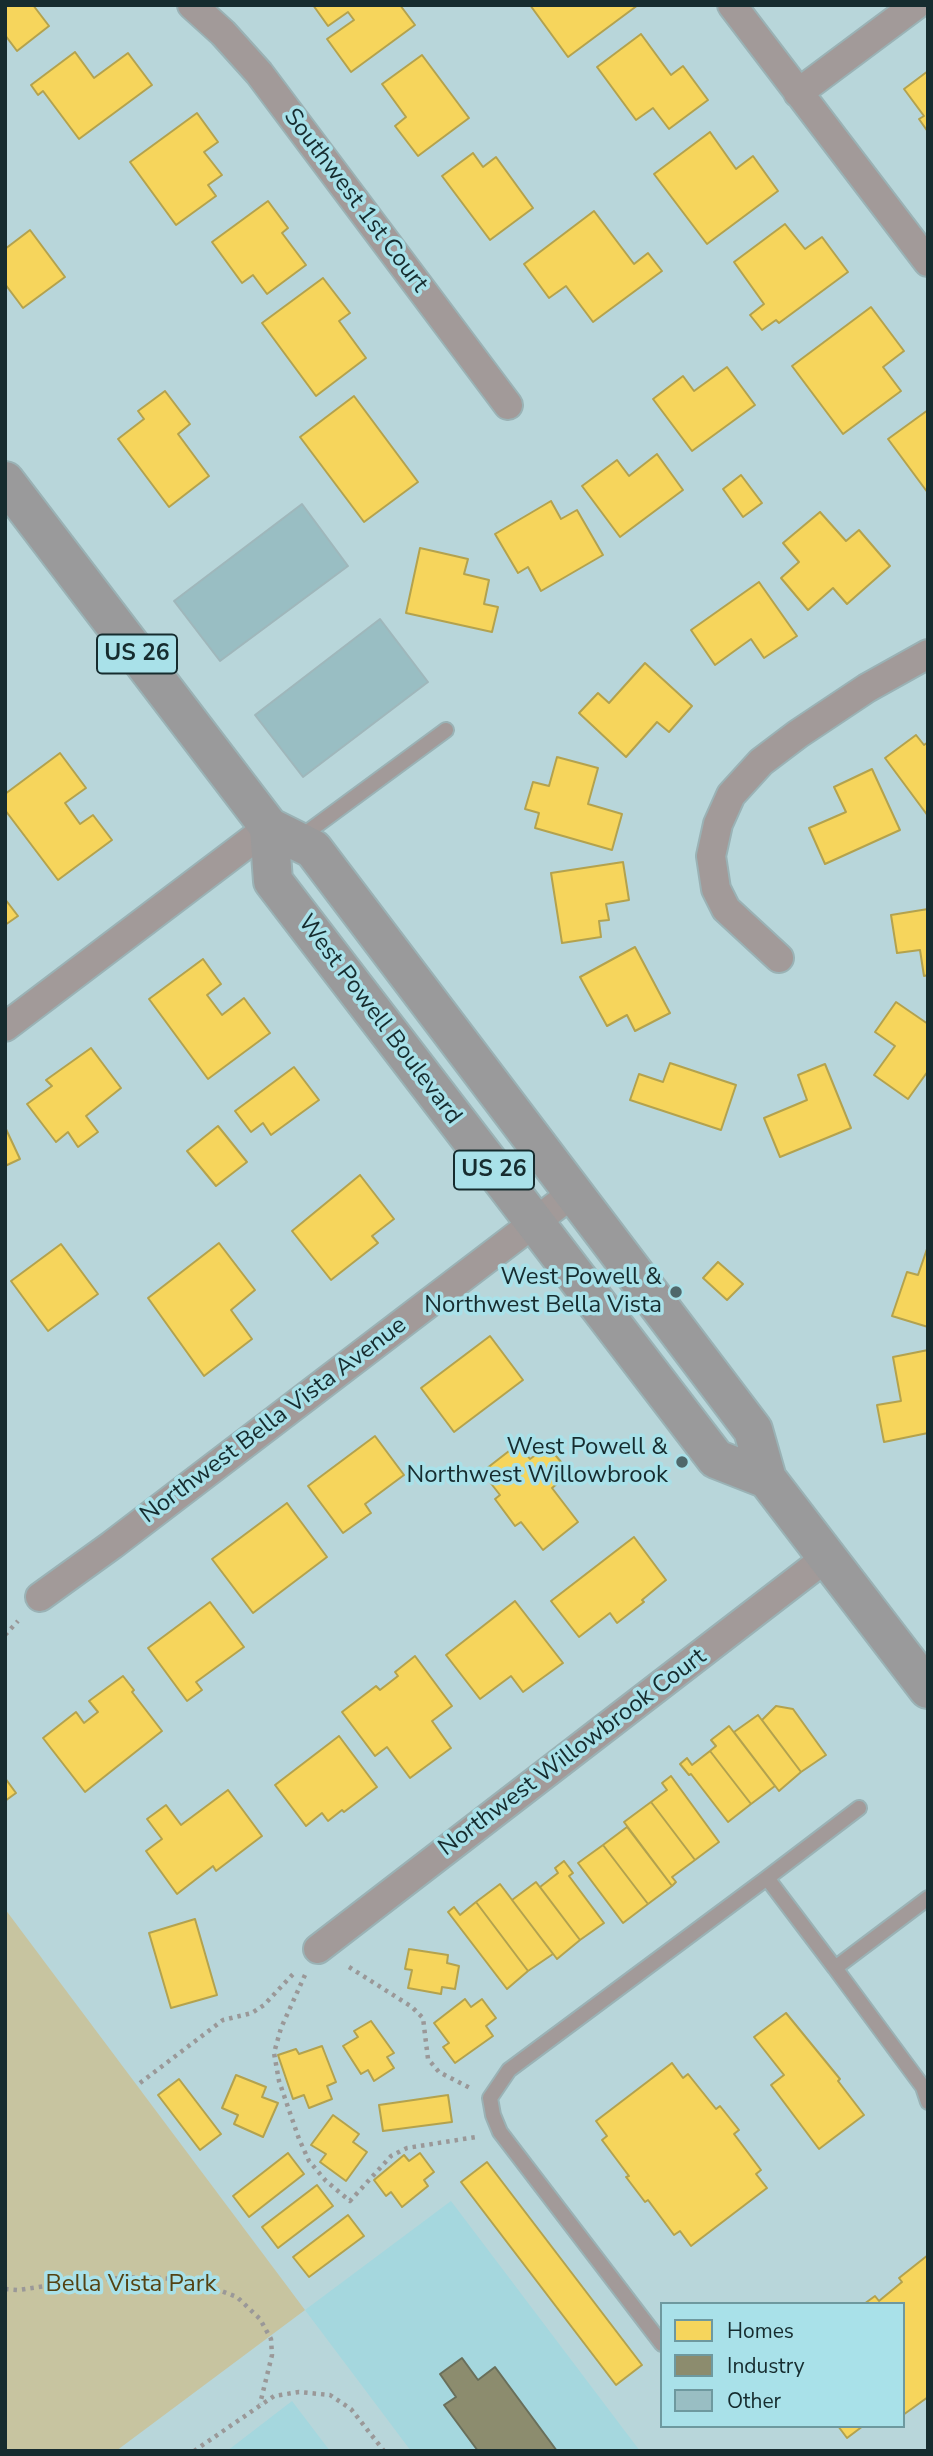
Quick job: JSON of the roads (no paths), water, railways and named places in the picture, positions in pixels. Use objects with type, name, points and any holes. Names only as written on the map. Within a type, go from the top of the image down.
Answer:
[{"type":"main road","name":"West Powell Boulevard","points":[[5,481],[282,833],[313,849],[753,1430],[767,1479],[928,1689]]},
{"type":"main road","name":"West Powell Boulevard","points":[[282,833],[273,881],[716,1459],[767,1479]]},
{"type":"street","name":"Southwest 1st Court","points":[[192,5],[223,33],[259,73],[508,405]]},
{"type":"street","points":[[732,5],[928,262]]},
{"type":"street","points":[[798,93],[916,5]]},
{"type":"street","points":[[779,958],[726,909],[716,889],[711,856],[718,824],[731,795],[761,762],[798,734],[867,688],[928,654]]},
{"type":"street","points":[[5,1027],[282,833]]},
{"type":"street","name":"Northwest Bella Vista Avenue","points":[[40,1597],[573,1193]]},
{"type":"street","name":"Northwest Willowbrook Court","points":[[318,1949],[827,1557]]},
{"type":"lane","points":[[282,833],[446,730]]},
{"type":"lane","points":[[660,2341],[500,2132],[492,2115],[490,2098],[509,2070],[859,1808]]},
{"type":"lane","points":[[767,1878],[923,2087],[928,2102]]},
{"type":"lane","points":[[835,1968],[928,1898]]},
{"type":"place","name":"West Powell & Northwest Bella Vista","points":[[676,1292]]},
{"type":"place","name":"West Powell & Northwest Willowbrook","points":[[682,1462]]},
{"type":"park label","name":"Bella Vista Park","points":[[131,2285]]}]
